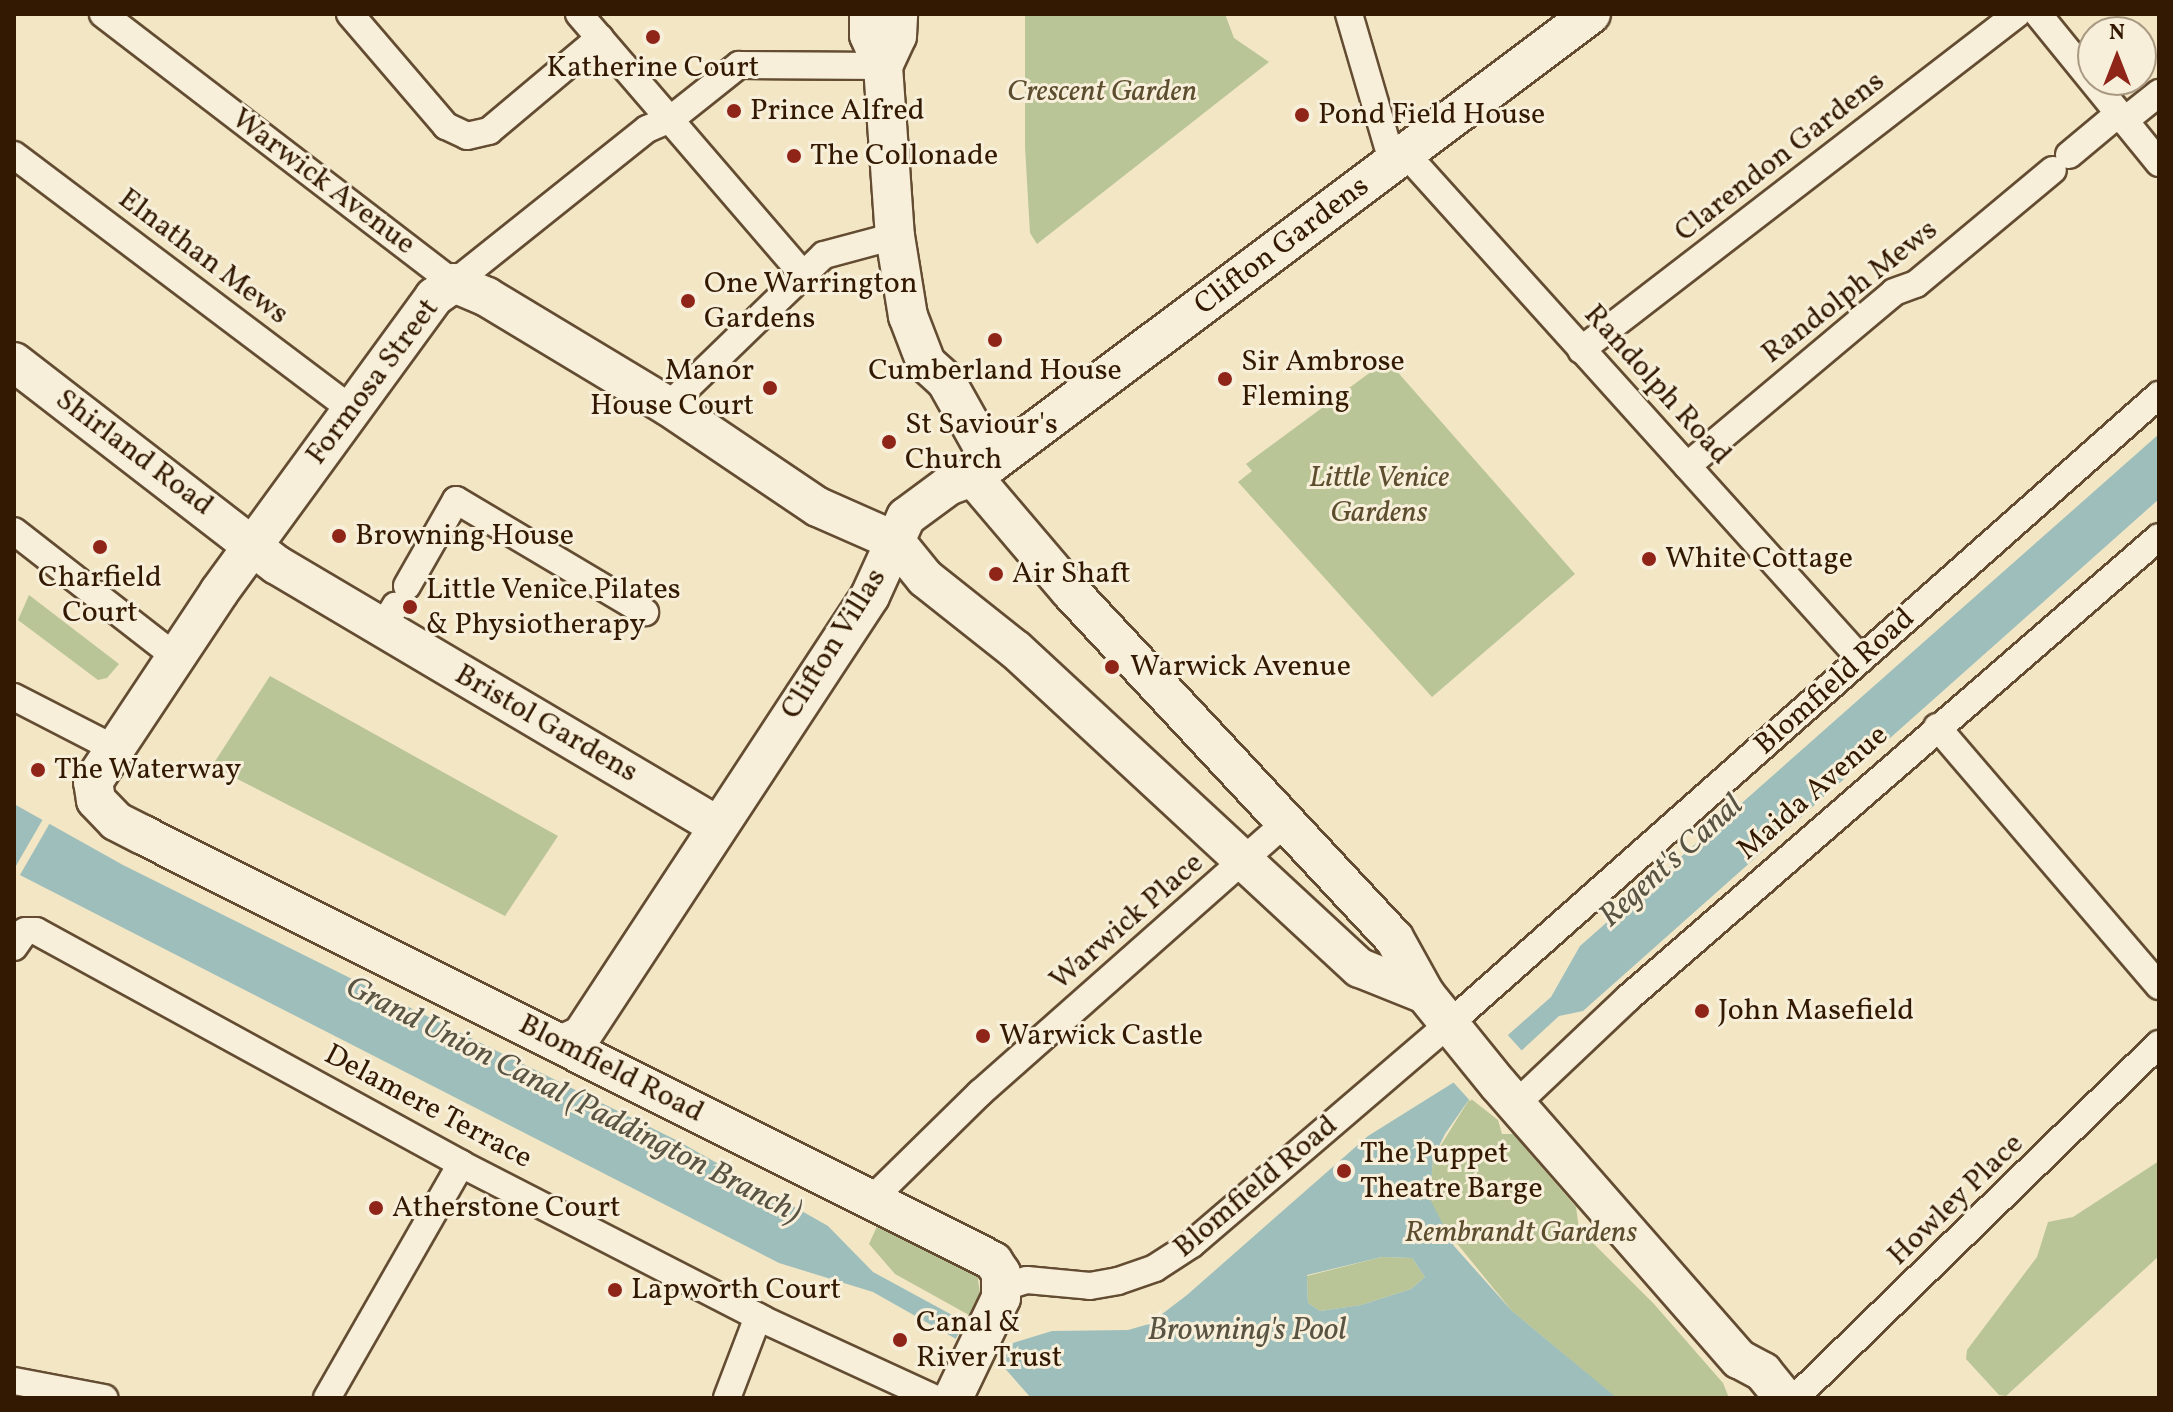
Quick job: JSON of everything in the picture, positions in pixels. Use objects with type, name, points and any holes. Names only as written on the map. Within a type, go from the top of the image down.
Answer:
[{"type":"street","name":"Warwick Avenue","points":[[103,14],[454,283],[487,297],[668,406],[818,507],[895,541],[925,578],[1016,650],[1360,968],[1425,994]]},
{"type":"street","points":[[350,14],[446,126],[467,136],[489,131],[600,38]]},
{"type":"street","points":[[579,14],[802,273]]},
{"type":"street","points":[[869,14],[869,35],[883,66]]},
{"type":"street","points":[[883,66],[897,36],[898,14]]},
{"type":"street","points":[[1349,14],[1400,159]]},
{"type":"street","name":"Clifton Gardens","points":[[895,541],[906,517],[948,486],[982,470],[1591,14]]},
{"type":"street","name":"Clarendon Gardens","points":[[1581,350],[2017,14]]},
{"type":"street","points":[[2053,19],[2121,118],[2159,163]]},
{"type":"street","name":"Formosa Street","points":[[93,782],[253,545],[434,297],[647,129],[671,119],[739,65],[883,66]]},
{"type":"street","name":"Warwick Avenue","points":[[883,66],[901,291],[916,343],[926,363],[946,381],[982,470],[1284,824],[1394,938],[1425,994],[1507,1094]]},
{"type":"street","name":"Randolph Mews","points":[[1687,466],[1894,292],[1916,284],[2061,162],[2159,93]]},
{"type":"street","name":"Elnathan Mews","points":[[14,155],[353,410]]},
{"type":"street","name":"Randolph Road","points":[[1400,159],[1581,350],[1861,659]]},
{"type":"street","points":[[668,406],[824,255],[895,236]]},
{"type":"street","name":"Shirland Road","points":[[14,362],[253,545]]},
{"type":"street","name":"Blomfield Road","points":[[997,1303],[1027,1280],[1090,1286],[1118,1281],[1173,1257],[1459,1036],[1861,659],[2159,395]]},
{"type":"street","points":[[395,606],[456,500],[645,612]]},
{"type":"street","points":[[14,531],[176,657]]},
{"type":"street","name":"Maida Avenue","points":[[1507,1094],[1628,998],[2159,537]]},
{"type":"street","name":"Clifton Villas","points":[[563,1044],[564,1023],[710,820],[852,586],[895,541]]},
{"type":"street","name":"Bristol Gardens","points":[[253,545],[395,606],[710,820]]},
{"type":"street","points":[[14,697],[115,749]]},
{"type":"street","points":[[1937,727],[2159,986]]},
{"type":"street","name":"Blomfield Road","points":[[93,782],[96,800],[116,821],[993,1261],[997,1303]]},
{"type":"street","name":"Warwick Place","points":[[871,1200],[980,1093],[1246,862],[1284,824]]},
{"type":"street","name":"Delamere Terrace","points":[[20,939],[49,938],[461,1164],[758,1317],[934,1398]]},
{"type":"street","name":"Howley Place","points":[[1795,1398],[2159,1044]]},
{"type":"street","points":[[1507,1094],[1739,1359],[1763,1372],[1784,1398]]},
{"type":"street","points":[[327,1398],[461,1164]]},
{"type":"street","points":[[960,1381],[997,1303]]},
{"type":"street","points":[[727,1398],[758,1317]]},
{"type":"street","points":[[1739,1359],[1749,1398]]},
{"type":"street","points":[[18,1387],[104,1398]]},
{"type":"green space","name":"Crescent Garden","points":[[1025,14],[1225,14],[1234,38],[1269,62],[1037,244],[1030,233],[1025,147]]},
{"type":"green space","name":"Little Venice Gardens","points":[[1387,360],[1575,574],[1432,697],[1238,482],[1252,471],[1246,464]]},
{"type":"green space","points":[[29,595],[119,664],[107,678],[98,680],[18,620]]},
{"type":"green space","points":[[270,676],[558,836],[505,916],[212,766]]},
{"type":"green space","name":"Rembrandt Gardens","points":[[1470,1098],[1498,1120],[1502,1134],[1513,1134],[1576,1207],[1579,1229],[1654,1304],[1723,1383],[1729,1398],[1616,1398],[1512,1311],[1437,1219],[1430,1199],[1433,1158]]},
{"type":"green space","points":[[2159,1161],[2159,1256],[2006,1396],[1999,1395],[1966,1359],[1967,1350],[2037,1257],[2048,1222],[2073,1217]]},
{"type":"green space","points":[[879,1222],[977,1273],[980,1293],[969,1315],[895,1274],[869,1244]]},
{"type":"green space","points":[[1382,1257],[1412,1258],[1425,1277],[1411,1289],[1361,1305],[1320,1311],[1308,1303],[1307,1276]]},
{"type":"water","points":[[2159,434],[2159,499],[1583,1011],[1559,1016],[1470,1098],[1445,1134],[1433,1158],[1430,1199],[1454,1246],[1512,1311],[1617,1398],[1031,1398],[1002,1365],[873,1292],[779,1263],[14,872],[14,804],[123,865],[678,1141],[828,1226],[873,1272],[965,1322],[1013,1343],[1052,1331],[1128,1330],[1149,1324],[1187,1295],[1368,1136],[1456,1081],[1551,997],[1580,946]],"holes":[[[1382,1257],[1412,1258],[1425,1277],[1411,1289],[1361,1305],[1320,1311],[1308,1303],[1307,1275]]]},
{"type":"pier","points":[[43,819],[50,823],[18,878],[14,876],[14,869]]},
{"type":"pier","points":[[1505,1032],[1524,1053],[1470,1101],[1451,1080]]},
{"type":"pier","points":[[967,1319],[1015,1338],[999,1368],[955,1340]]},
{"type":"place","name":"Katherine Court","points":[[653,37]]},
{"type":"place","name":"Prince Alfred","points":[[734,111]]},
{"type":"place","name":"Pond Field House","points":[[1302,115]]},
{"type":"place","name":"The Collonade","points":[[794,156]]},
{"type":"place","name":"One Warrington Gardens","points":[[688,301]]},
{"type":"place","name":"Cumberland House","points":[[995,340]]},
{"type":"place","name":"Sir Ambrose Fleming","points":[[1225,379]]},
{"type":"place","name":"Manor House Court","points":[[770,388]]},
{"type":"place","name":"St Saviour's Church","points":[[889,442]]},
{"type":"place","name":"Browning House","points":[[339,536]]},
{"type":"place","name":"Charfield Court","points":[[100,547]]},
{"type":"place","name":"White Cottage","points":[[1649,559]]},
{"type":"place","name":"Air Shaft","points":[[996,574]]},
{"type":"place","name":"Little Venice Pilates & Physiotherapy","points":[[410,607]]},
{"type":"place","name":"Warwick Avenue","points":[[1112,667]]},
{"type":"place","name":"The Waterway","points":[[38,770]]},
{"type":"place","name":"John Masefield","points":[[1702,1011]]},
{"type":"place","name":"Warwick Castle","points":[[983,1036]]},
{"type":"place","name":"The Puppet Theatre Barge","points":[[1344,1171]]},
{"type":"place","name":"Atherstone Court","points":[[376,1208]]},
{"type":"place","name":"Lapworth Court","points":[[615,1290]]},
{"type":"place","name":"Canal & River Trust","points":[[900,1340]]},
{"type":"water label","name":"Regent's Canal","points":[[1672,862]]},
{"type":"water label","name":"Grand Union Canal (Paddington Branch)","points":[[573,1101]]},
{"type":"water label","name":"Browning's Pool","points":[[1247,1331]]}]
